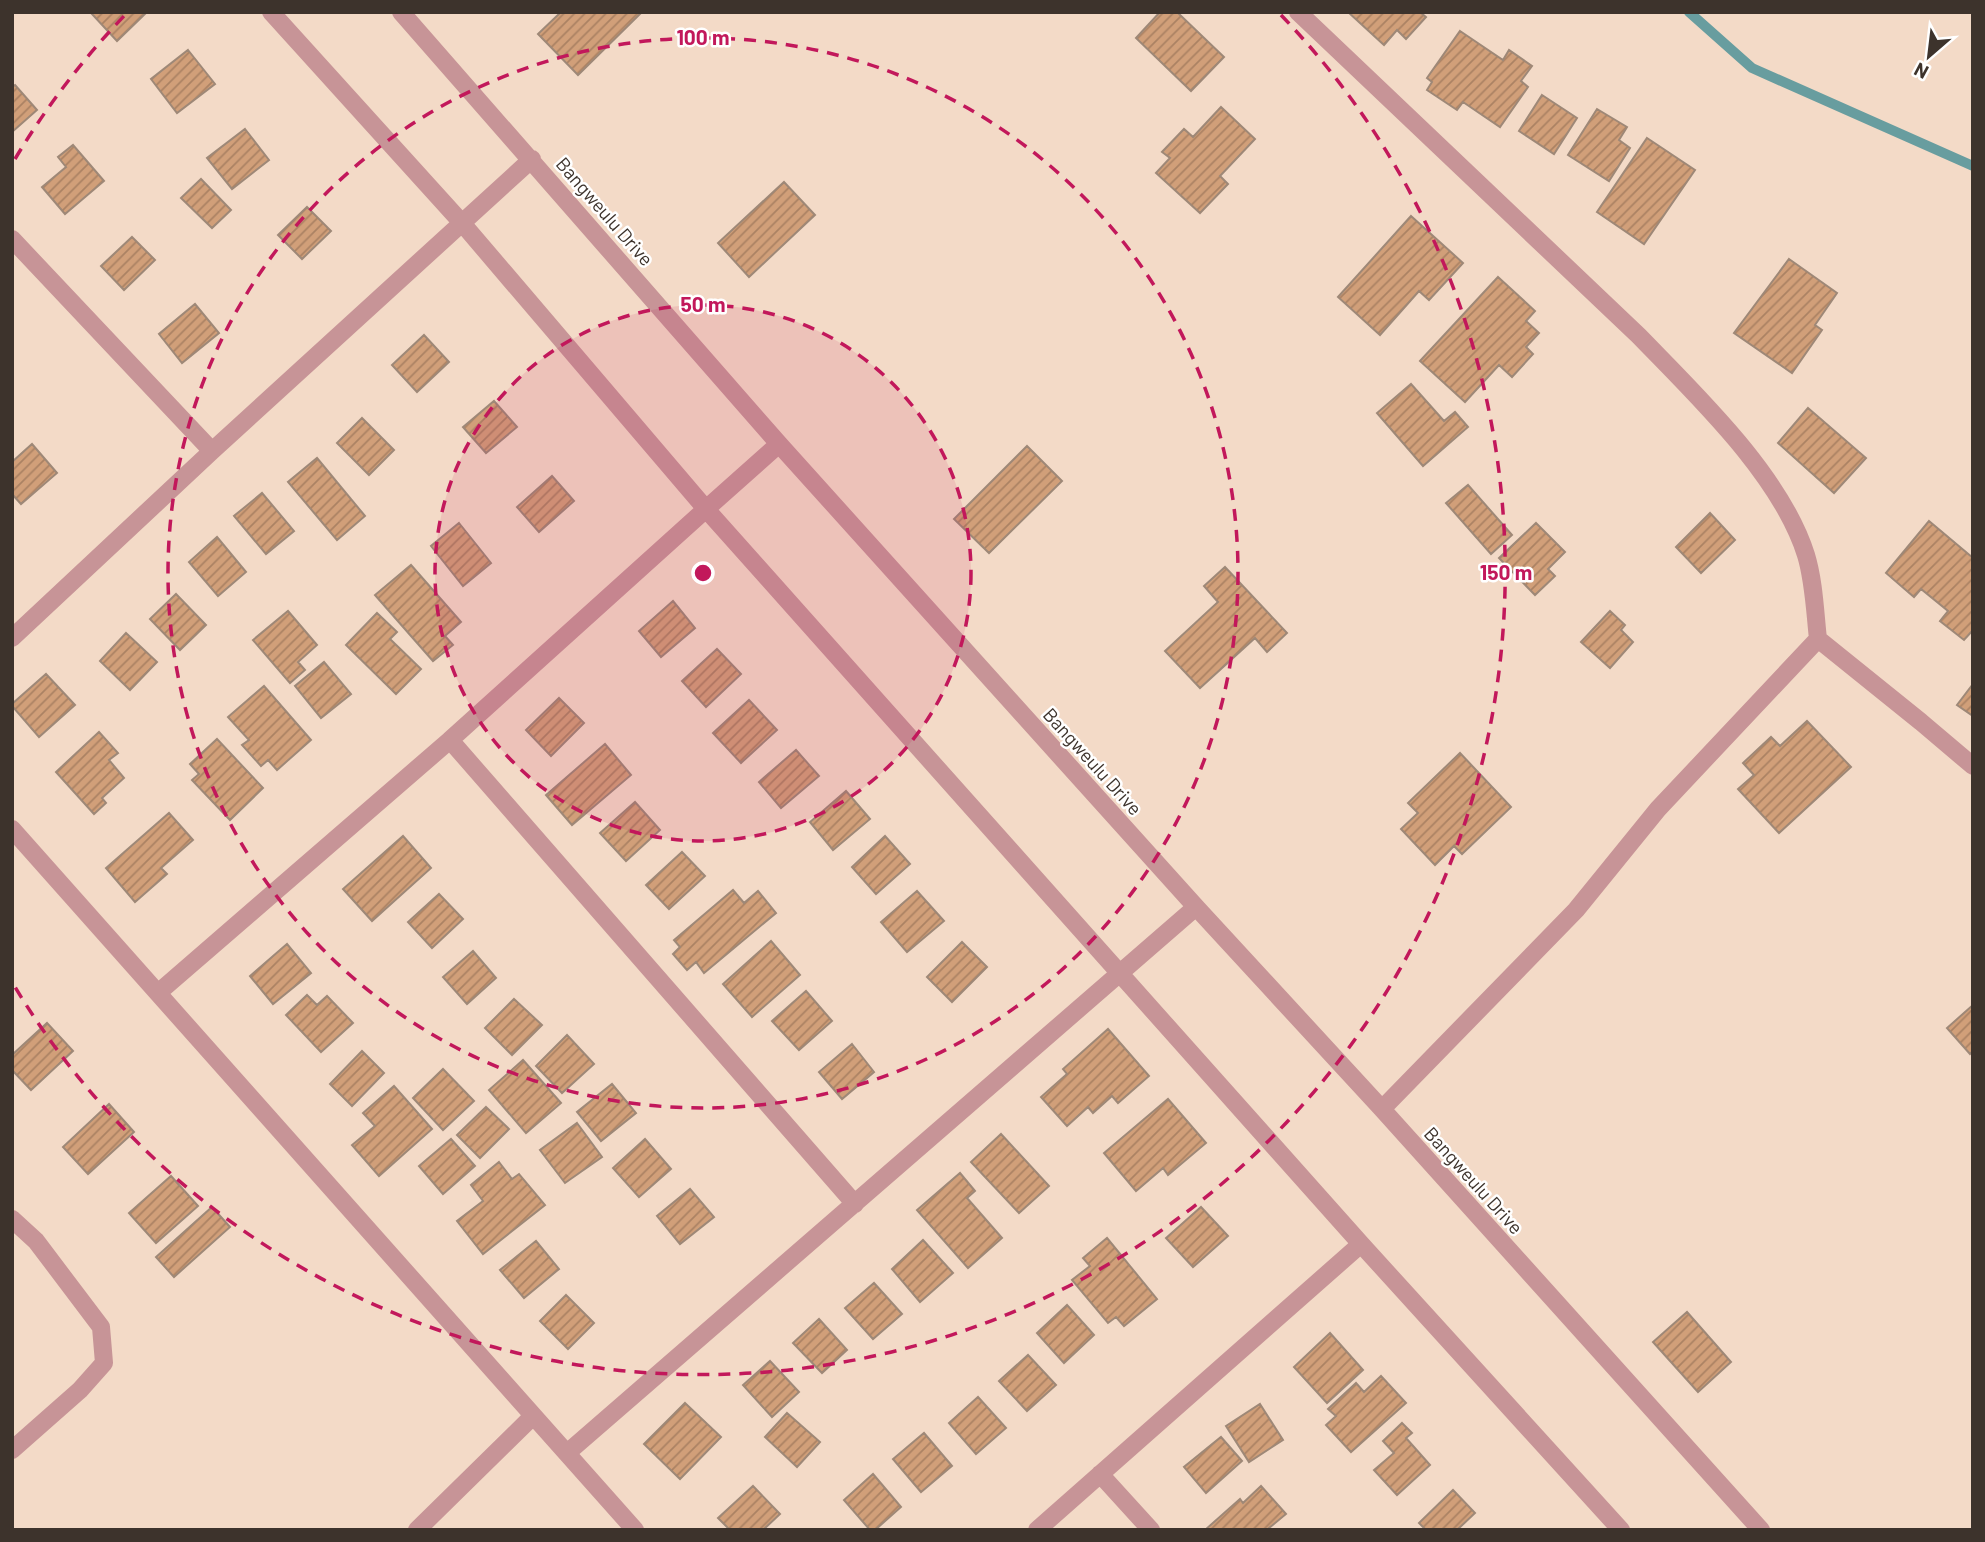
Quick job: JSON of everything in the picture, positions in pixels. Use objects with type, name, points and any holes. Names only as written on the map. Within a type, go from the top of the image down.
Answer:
[{"type":"street","points":[[271,12],[462,223],[706,509],[1361,1244],[1621,1530]]},
{"type":"street","name":"Bangweulu Drive","points":[[401,12],[779,444],[1761,1530]]},
{"type":"street","points":[[1298,12],[1639,336],[1693,391],[1758,466],[1788,514],[1806,555],[1818,639],[1973,766]]},
{"type":"street","points":[[12,638],[532,159]]},
{"type":"street","points":[[12,239],[212,451]]},
{"type":"street","points":[[159,992],[450,740],[779,444]]},
{"type":"street","points":[[1382,1109],[1576,910],[1658,809],[1818,639]]},
{"type":"street","points":[[450,740],[855,1204]]},
{"type":"street","points":[[12,829],[635,1530]]},
{"type":"street","points":[[567,1453],[1196,907]]},
{"type":"street","points":[[12,1219],[36,1241],[101,1327],[104,1363],[80,1390],[12,1450]]},
{"type":"street","points":[[1037,1530],[1361,1244]]},
{"type":"street","points":[[417,1530],[532,1417]]},
{"type":"street","points":[[1100,1474],[1151,1530]]},
{"type":"building","points":[[147,12],[117,41],[92,14]]},
{"type":"building","points":[[561,12],[642,12],[578,75],[538,34]]},
{"type":"building","points":[[1160,12],[1177,12],[1224,57],[1191,91],[1136,38]]},
{"type":"building","points":[[1348,12],[1420,12],[1426,17],[1406,39],[1397,30],[1384,45]]},
{"type":"building","points":[[1460,31],[1503,60],[1509,50],[1532,66],[1521,81],[1528,87],[1500,127],[1463,102],[1457,110],[1427,90],[1432,82],[1427,78]]},
{"type":"building","points":[[188,50],[215,84],[177,113],[151,79]]},
{"type":"building","points":[[15,85],[37,110],[12,132],[12,87]]},
{"type":"building","points":[[1542,95],[1577,118],[1554,154],[1519,131]]},
{"type":"building","points":[[1221,107],[1255,139],[1220,176],[1228,184],[1200,213],[1156,173],[1170,158],[1162,152],[1184,129],[1193,137]]},
{"type":"building","points":[[1597,109],[1627,127],[1619,140],[1630,148],[1609,181],[1568,155]]},
{"type":"building","points":[[245,129],[269,160],[232,189],[207,158]]},
{"type":"building","points":[[1647,138],[1695,170],[1644,244],[1597,212]]},
{"type":"building","points":[[73,145],[104,181],[65,214],[42,187],[66,167],[58,157]]},
{"type":"building","points":[[201,179],[231,210],[212,228],[181,198]]},
{"type":"building","points":[[784,182],[815,215],[749,277],[718,243]]},
{"type":"building","points":[[307,207],[331,231],[302,259],[278,235]]},
{"type":"building","points":[[1411,216],[1463,263],[1429,300],[1419,291],[1380,335],[1338,297]]},
{"type":"building","points":[[132,237],[155,260],[124,290],[101,266]]},
{"type":"building","points":[[1789,259],[1837,293],[1815,325],[1822,330],[1792,373],[1734,333]]},
{"type":"building","points":[[1498,277],[1535,311],[1526,321],[1539,333],[1526,347],[1533,354],[1512,377],[1499,365],[1465,402],[1420,361]]},
{"type":"building","points":[[195,304],[219,333],[182,363],[159,334]]},
{"type":"building","points":[[424,335],[449,362],[417,392],[392,365]]},
{"type":"building","points":[[1411,384],[1444,421],[1455,412],[1468,427],[1423,466],[1377,413]]},
{"type":"building","points":[[494,401],[517,427],[486,453],[463,427]]},
{"type":"building","points":[[1808,408],[1866,458],[1834,493],[1778,443]]},
{"type":"building","points":[[362,418],[394,450],[369,475],[337,443]]},
{"type":"building","points":[[32,444],[57,473],[21,504],[12,494],[12,462]]},
{"type":"building","points":[[1027,446],[1062,481],[989,553],[954,519]]},
{"type":"building","points":[[317,458],[365,516],[337,540],[288,482]]},
{"type":"building","points":[[552,476],[574,501],[539,532],[517,507]]},
{"type":"building","points":[[1468,485],[1512,535],[1491,554],[1446,503]]},
{"type":"building","points":[[262,493],[294,531],[266,554],[234,516]]},
{"type":"building","points":[[1710,513],[1735,540],[1701,573],[1676,547]]},
{"type":"building","points":[[1929,521],[1973,558],[1973,630],[1964,640],[1940,621],[1948,611],[1921,589],[1914,597],[1886,573]]},
{"type":"building","points":[[459,523],[491,563],[463,586],[431,546]]},
{"type":"building","points":[[1536,523],[1565,552],[1548,569],[1555,576],[1535,595],[1499,558]]},
{"type":"building","points":[[217,537],[246,572],[218,596],[189,562]]},
{"type":"building","points":[[411,565],[461,622],[445,636],[453,645],[433,661],[375,595]]},
{"type":"building","points":[[1225,567],[1287,633],[1267,652],[1255,638],[1200,688],[1165,651],[1218,602],[1204,586]]},
{"type":"building","points":[[176,594],[206,625],[180,650],[150,619]]},
{"type":"building","points":[[673,601],[695,628],[661,657],[639,631]]},
{"type":"building","points":[[288,611],[317,645],[298,662],[305,670],[290,683],[253,640]]},
{"type":"building","points":[[1610,611],[1625,625],[1621,630],[1633,642],[1610,668],[1581,642]]},
{"type":"building","points":[[377,613],[397,632],[390,639],[421,669],[396,694],[346,645]]},
{"type":"building","points":[[126,633],[157,662],[130,690],[100,661]]},
{"type":"building","points":[[717,649],[741,674],[706,707],[682,681]]},
{"type":"building","points":[[324,662],[351,694],[321,718],[295,686]]},
{"type":"building","points":[[46,674],[75,705],[39,737],[12,704]]},
{"type":"building","points":[[1973,684],[1973,716],[1957,705]]},
{"type":"building","points":[[264,686],[311,740],[277,770],[268,760],[261,766],[242,745],[249,740],[228,717]]},
{"type":"building","points":[[559,698],[584,723],[551,756],[526,730]]},
{"type":"building","points":[[749,700],[777,730],[741,763],[713,733]]},
{"type":"building","points":[[1807,721],[1851,767],[1779,833],[1738,789],[1754,775],[1743,763],[1771,737],[1780,746]]},
{"type":"building","points":[[99,732],[118,753],[109,760],[124,778],[102,798],[106,803],[94,814],[56,772]]},
{"type":"building","points":[[217,739],[263,788],[230,820],[192,780],[199,774],[190,764]]},
{"type":"building","points":[[605,744],[631,775],[572,825],[546,795]]},
{"type":"building","points":[[796,750],[819,776],[781,808],[759,782]]},
{"type":"building","points":[[1460,753],[1511,807],[1462,854],[1454,846],[1435,865],[1401,829],[1418,813],[1408,803]]},
{"type":"building","points":[[846,791],[870,819],[833,850],[810,822]]},
{"type":"building","points":[[635,802],[660,830],[626,861],[600,833]]},
{"type":"building","points":[[169,813],[193,840],[161,868],[167,874],[135,902],[106,868]]},
{"type":"building","points":[[403,836],[431,868],[372,921],[343,889]]},
{"type":"building","points":[[885,836],[910,864],[876,894],[852,867]]},
{"type":"building","points":[[682,852],[705,876],[669,909],[646,885]]},
{"type":"building","points":[[733,890],[744,903],[758,891],[776,913],[704,973],[696,962],[687,970],[673,954],[680,947],[674,940]]},
{"type":"building","points":[[917,891],[944,921],[907,952],[881,922]]},
{"type":"building","points":[[439,894],[463,919],[432,948],[408,922]]},
{"type":"building","points":[[771,941],[800,975],[752,1017],[723,984]]},
{"type":"building","points":[[962,942],[987,967],[952,1002],[927,977]]},
{"type":"building","points":[[287,944],[311,973],[273,1004],[250,976]]},
{"type":"building","points":[[473,951],[496,978],[467,1004],[443,977]]},
{"type":"building","points":[[806,991],[832,1021],[799,1050],[772,1021]]},
{"type":"building","points":[[307,995],[317,1005],[327,996],[353,1023],[321,1052],[286,1015]]},
{"type":"building","points":[[514,999],[542,1025],[512,1055],[485,1028]]},
{"type":"building","points":[[1973,1005],[1973,1051],[1970,1054],[1947,1028]]},
{"type":"building","points":[[47,1023],[73,1051],[31,1090],[12,1070],[12,1055]]},
{"type":"building","points":[[1108,1029],[1149,1076],[1118,1103],[1112,1096],[1093,1113],[1088,1107],[1067,1126],[1041,1097],[1067,1074],[1063,1069]]},
{"type":"building","points":[[567,1035],[594,1064],[562,1093],[536,1066]]},
{"type":"building","points":[[852,1044],[874,1072],[842,1099],[819,1072]]},
{"type":"building","points":[[362,1051],[384,1073],[352,1106],[330,1084]]},
{"type":"building","points":[[523,1060],[561,1103],[526,1133],[489,1090]]},
{"type":"building","points":[[443,1069],[474,1101],[443,1130],[413,1098]]},
{"type":"building","points":[[612,1084],[636,1113],[601,1141],[577,1112]]},
{"type":"building","points":[[394,1086],[432,1129],[379,1176],[352,1145],[375,1126],[363,1113]]},
{"type":"building","points":[[1168,1099],[1206,1143],[1168,1175],[1163,1168],[1136,1191],[1104,1153]]},
{"type":"building","points":[[109,1104],[134,1132],[88,1174],[63,1147]]},
{"type":"building","points":[[486,1107],[509,1129],[480,1158],[457,1135]]},
{"type":"building","points":[[577,1123],[602,1157],[565,1183],[540,1150]]},
{"type":"building","points":[[1001,1134],[1049,1186],[1019,1213],[971,1162]]},
{"type":"building","points":[[451,1139],[475,1166],[443,1194],[419,1166]]},
{"type":"building","points":[[645,1139],[671,1169],[639,1197],[613,1168]]},
{"type":"building","points":[[499,1162],[512,1179],[519,1174],[545,1205],[483,1254],[457,1221],[483,1201],[471,1185]]},
{"type":"building","points":[[960,1173],[975,1191],[967,1198],[1002,1238],[968,1268],[917,1210]]},
{"type":"building","points":[[171,1176],[198,1206],[156,1243],[129,1213]]},
{"type":"building","points":[[690,1189],[714,1217],[680,1244],[657,1216]]},
{"type":"building","points":[[212,1207],[230,1227],[174,1277],[156,1257]]},
{"type":"building","points":[[1201,1207],[1228,1236],[1193,1267],[1166,1238]]},
{"type":"building","points":[[1107,1238],[1157,1299],[1124,1326],[1116,1317],[1108,1323],[1072,1280],[1090,1266],[1083,1258]]},
{"type":"building","points":[[923,1240],[953,1273],[920,1302],[892,1269]]},
{"type":"building","points":[[536,1241],[559,1269],[524,1298],[500,1270]]},
{"type":"building","points":[[874,1283],[902,1314],[873,1339],[845,1308]]},
{"type":"building","points":[[566,1295],[594,1323],[568,1349],[540,1321]]},
{"type":"building","points":[[1067,1305],[1094,1335],[1064,1363],[1037,1333]]},
{"type":"building","points":[[1687,1312],[1731,1362],[1698,1392],[1653,1342]]},
{"type":"building","points":[[819,1319],[847,1350],[822,1373],[793,1343]]},
{"type":"building","points":[[1330,1333],[1363,1370],[1327,1403],[1294,1367]]},
{"type":"building","points":[[1028,1355],[1056,1385],[1027,1411],[999,1381]]},
{"type":"building","points":[[770,1361],[799,1392],[772,1417],[743,1385]]},
{"type":"building","points":[[1381,1376],[1406,1403],[1351,1452],[1326,1425],[1336,1416],[1328,1409],[1356,1383],[1364,1392]]},
{"type":"building","points":[[978,1397],[1006,1428],[976,1454],[949,1423]]},
{"type":"building","points":[[685,1403],[721,1437],[680,1479],[644,1444]]},
{"type":"building","points":[[1260,1404],[1283,1440],[1249,1462],[1226,1426]]},
{"type":"building","points":[[787,1413],[820,1442],[797,1467],[765,1437]]},
{"type":"building","points":[[1402,1423],[1412,1433],[1406,1438],[1430,1465],[1397,1495],[1374,1470],[1394,1453],[1383,1441]]},
{"type":"building","points":[[924,1433],[952,1466],[921,1492],[893,1459]]},
{"type":"building","points":[[1221,1437],[1242,1461],[1206,1493],[1184,1467]]},
{"type":"building","points":[[873,1474],[901,1507],[875,1530],[870,1530],[844,1500]]},
{"type":"building","points":[[753,1486],[780,1514],[763,1530],[730,1530],[718,1518]]},
{"type":"building","points":[[1261,1486],[1286,1514],[1269,1528],[1270,1530],[1205,1530],[1240,1499],[1243,1503]]},
{"type":"building","points":[[1453,1490],[1475,1513],[1457,1530],[1426,1530],[1419,1523]]},
{"type":"waterway","points":[[1689,12],[1752,68],[1973,166]]}]
